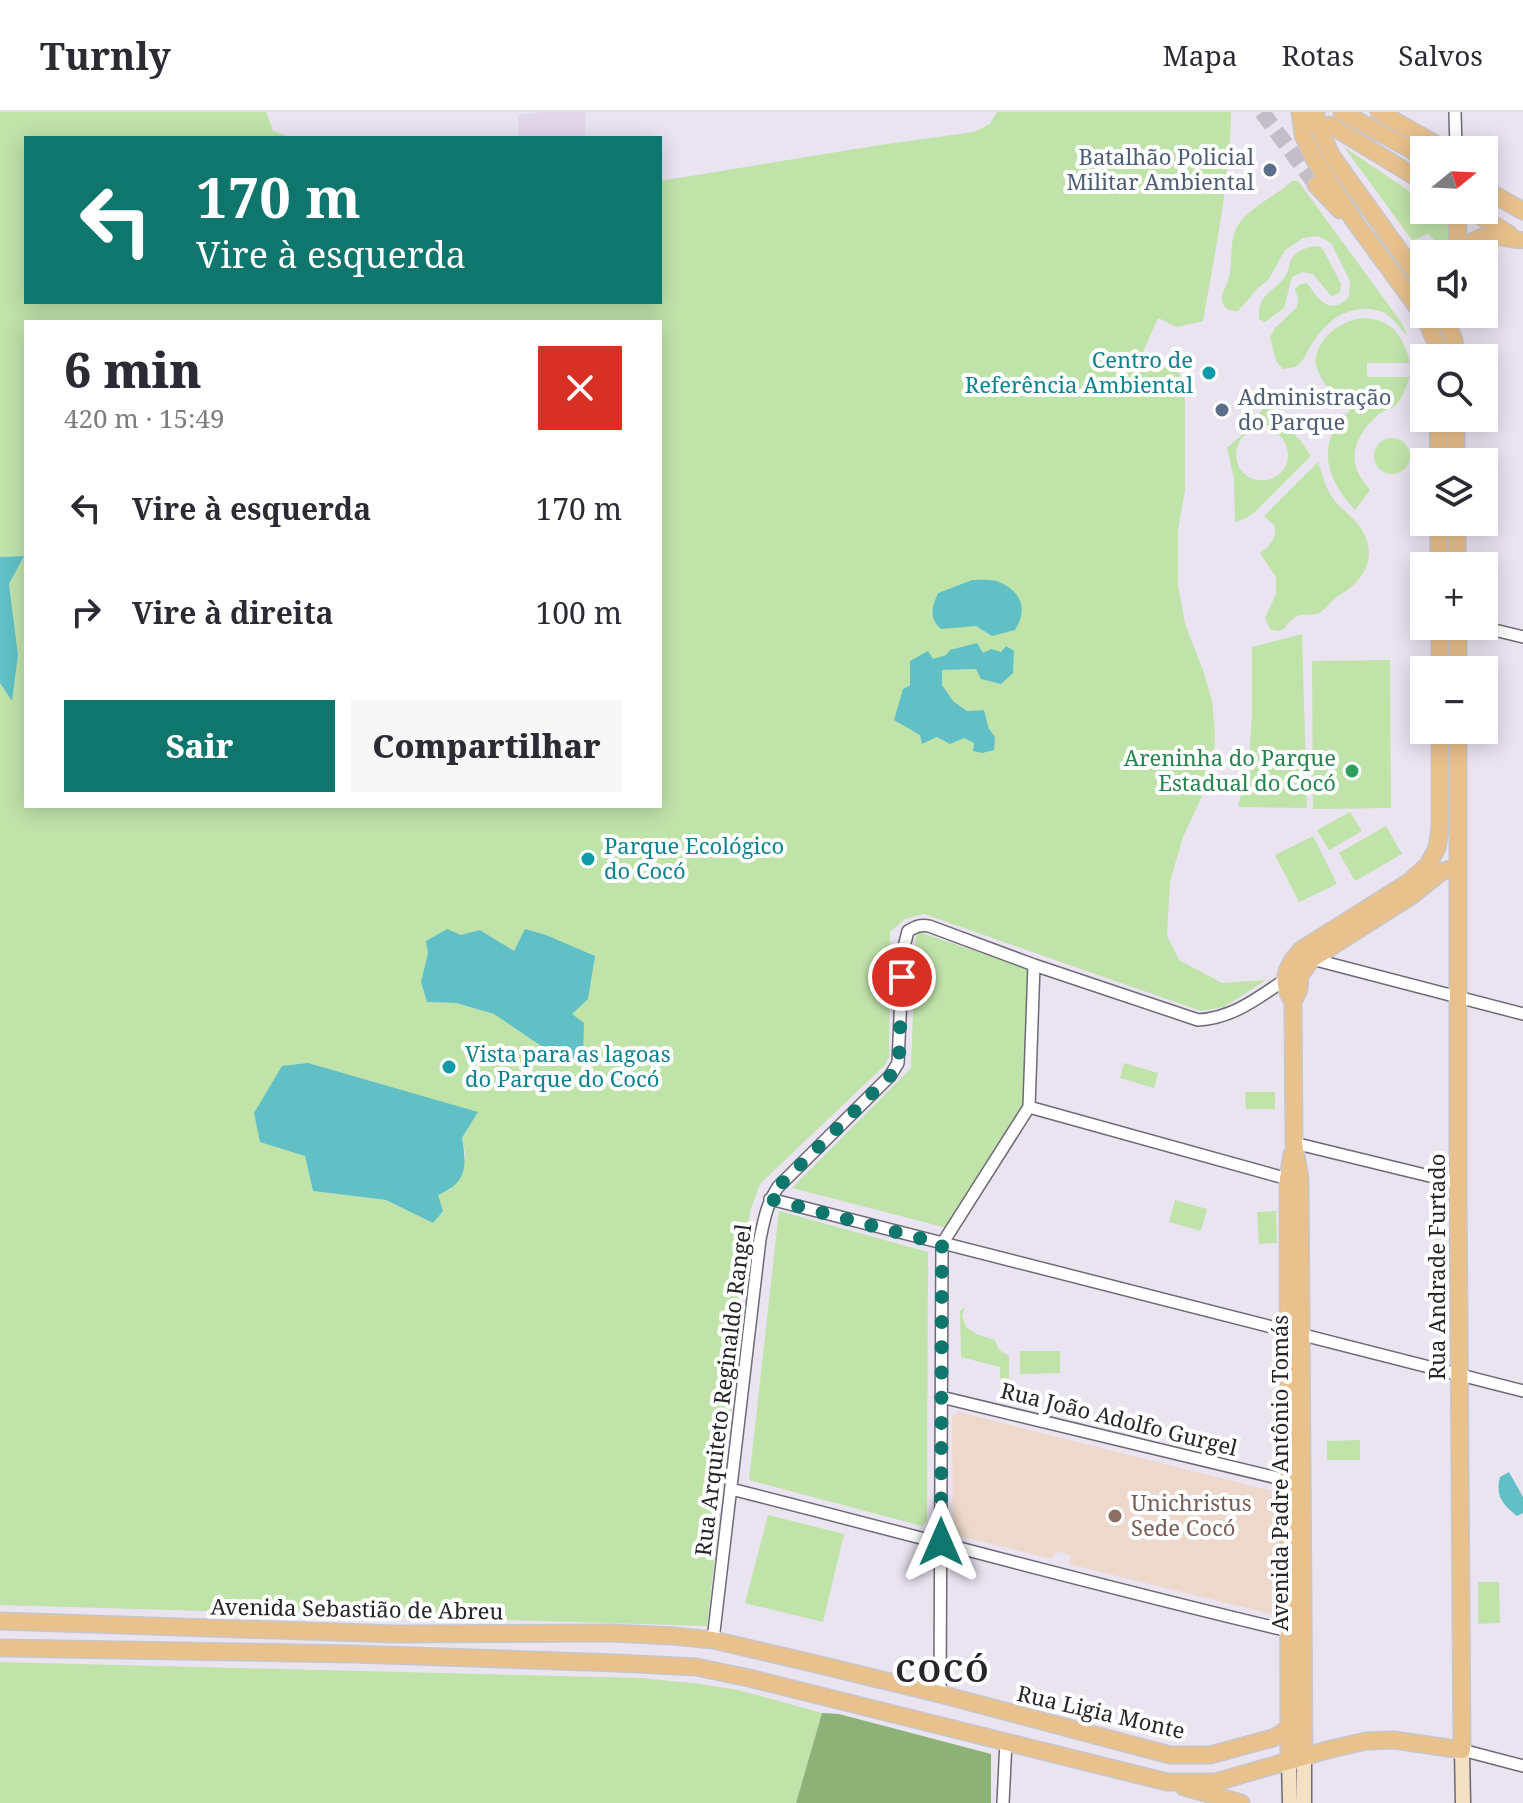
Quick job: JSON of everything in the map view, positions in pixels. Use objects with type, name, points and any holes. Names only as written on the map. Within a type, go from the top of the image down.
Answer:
[{"type":"main road","points":[[1300,112],[1308,148],[1355,222],[1426,319],[1436,344]]},
{"type":"main road","points":[[1316,112],[1317,123],[1331,155],[1410,265]]},
{"type":"main road","points":[[1379,112],[1421,136]]},
{"type":"main road","points":[[1336,118],[1410,151]]},
{"type":"main road","points":[[1336,118],[1410,173]]},
{"type":"main road","points":[[1316,185],[1332,204],[1355,222]]},
{"type":"main road","points":[[1498,197],[1523,211]]},
{"type":"main road","points":[[1493,224],[1521,241]]},
{"type":"main road","points":[[1474,240],[1494,235],[1521,241]]},
{"type":"main road","points":[[1399,249],[1410,253]]},
{"type":"main road","points":[[1286,979],[1288,967],[1301,950],[1409,882],[1428,865],[1437,848],[1440,829],[1440,744]]},
{"type":"main road","name":"Rua Andrade Furtado","points":[[1458,744],[1462,1750]]},
{"type":"main road","points":[[1312,959],[1411,896],[1441,872],[1450,869],[1458,872]]},
{"type":"main road","points":[[1346,937],[1375,903],[1411,896]]},
{"type":"main road","name":"Avenida Padre Antônio Tomás","points":[[1297,1758],[1295,1333],[1300,1179],[1294,1143],[1293,1002],[1299,989],[1300,975],[1312,959]]},
{"type":"main road","name":"Avenida Padre Antônio Tomás","points":[[1286,979],[1285,991],[1293,1002]]},
{"type":"main road","name":"Avenida Padre Antônio Tomás","points":[[1294,1143],[1288,1179],[1295,1333]]},
{"type":"main road","name":"Avenida Padre Antônio Tomás","points":[[1295,1482],[1289,1726],[1297,1758]]},
{"type":"main road","name":"Avenida Sebastião de Abreu","points":[[0,1621],[426,1635],[612,1633],[713,1640]]},
{"type":"main road","points":[[474,1658],[468,1651],[479,1640],[523,1634]]},
{"type":"main road","points":[[354,1654],[371,1649],[414,1647],[424,1642],[426,1635]]},
{"type":"main road","name":"Rua Ligia Monte","points":[[713,1640],[940,1694],[1170,1755],[1210,1755],[1273,1738],[1289,1726]]},
{"type":"main road","name":"Avenida Sebastião de Abreu","points":[[0,1648],[354,1654],[646,1664],[711,1670],[1006,1741]]},
{"type":"main road","points":[[1167,1782],[1216,1782],[1366,1741],[1394,1740],[1462,1750]]},
{"type":"main road","points":[[1006,1741],[1241,1803]]},
{"type":"street","points":[[1455,112],[1456,136]]},
{"type":"street","points":[[1498,631],[1523,637]]},
{"type":"street","name":"Rua Arquiteto Reginaldo Rangel","points":[[713,1640],[760,1239],[770,1199],[778,1187],[890,1076],[898,1063],[903,951],[908,931],[923,925],[1198,1020],[1238,1011],[1286,979]]},
{"type":"street","points":[[1312,959],[1523,1014]]},
{"type":"street","points":[[940,1694],[942,1244],[1029,1107],[1034,965]]},
{"type":"street","points":[[1029,1107],[1288,1179]]},
{"type":"street","points":[[1294,1143],[1458,1183]]},
{"type":"street","points":[[770,1199],[1523,1391]]},
{"type":"street","name":"Rua João Adolfo Gurgel","points":[[941,1397],[1295,1482]]},
{"type":"street","points":[[731,1489],[1289,1631]]},
{"type":"street","points":[[1003,1803],[1006,1741]]},
{"type":"street","points":[[1462,1750],[1523,1766]]},
{"type":"street","name":"Rua Andrade Furtado","points":[[1462,1750],[1463,1803]]},
{"type":"street","name":"Avenida Padre Antônio Tomás","points":[[1290,1803],[1297,1758]]},
{"type":"street","name":"Avenida Padre Antônio Tomás","points":[[1297,1758],[1304,1803]]},
{"type":"shaded area","points":[[585,112],[585,136],[519,136],[518,115]]},
{"type":"shaded area","name":"Unichristus Sede Cocó","points":[[959,1412],[1272,1491],[1278,1499],[1278,1608],[1271,1614],[1069,1564],[1071,1555],[1055,1551],[1052,1559],[953,1534],[952,1417]]},
{"type":"green space","name":"Parque Ecológico do Cocó","points":[[0,112],[266,112],[273,131],[287,136],[24,136],[24,304],[662,304],[662,181],[974,132],[990,124],[997,112],[1231,112],[1225,190],[1203,321],[1177,327],[1158,318],[1138,363],[1178,370],[1185,388],[1185,490],[1178,530],[1178,585],[1185,624],[1212,701],[1215,735],[1213,763],[1183,837],[1170,881],[1167,936],[1179,960],[1222,983],[1266,980],[1224,1007],[1201,1011],[924,914],[905,919],[890,932],[889,1057],[885,1065],[760,1184],[750,1211],[707,1626],[0,1605],[0,683],[12,699],[18,655],[9,584],[24,556],[0,557]],"holes":[[[972,580],[992,636],[976,626],[931,613],[938,593]],[[1001,653],[976,669],[942,670],[942,685],[953,701],[967,711],[984,710],[989,729],[973,750],[974,743],[964,738],[937,737],[903,689],[937,658],[954,654]],[[480,930],[514,951],[572,1014],[569,1065],[494,1014],[456,1003],[427,1002],[421,982],[428,953]],[[404,1092],[477,1113],[462,1139],[466,1157],[450,1190],[438,1195],[433,1223],[386,1200],[313,1191],[305,1156]]]},
{"type":"green space","points":[[1344,147],[1410,192],[1410,224],[1452,224],[1454,228],[1449,240],[1434,240],[1428,234],[1412,240]]},
{"type":"green space","points":[[1292,181],[1298,181],[1401,322],[1407,335],[1384,313],[1372,309],[1346,312],[1326,326],[1298,365],[1283,369],[1276,361],[1270,337],[1297,307],[1295,289],[1307,283],[1320,300],[1330,306],[1336,306],[1349,297],[1350,281],[1331,243],[1318,236],[1303,238],[1285,250],[1269,279],[1238,311],[1224,306],[1222,295],[1230,273],[1233,238],[1238,225],[1250,212]]},
{"type":"green space","points":[[1318,246],[1323,249],[1341,284],[1339,293],[1331,296],[1313,274],[1302,272],[1292,277],[1284,308],[1265,322],[1259,319],[1260,305],[1286,276],[1293,257]]},
{"type":"green space","points":[[1364,318],[1390,326],[1400,337],[1410,363],[1367,363],[1367,377],[1410,377],[1398,402],[1379,414],[1358,441],[1355,450],[1357,470],[1370,490],[1355,510],[1336,484],[1328,455],[1334,430],[1352,408],[1327,387],[1316,364],[1322,342],[1348,322]]},
{"type":"green space","points":[[1265,405],[1301,441],[1311,456],[1255,512],[1235,522],[1234,479],[1227,448],[1252,426]],"holes":[[[1258,428],[1270,430],[1285,443],[1287,461],[1284,470],[1277,476],[1266,480],[1254,479],[1240,468],[1236,459],[1237,449],[1247,433]]]},
{"type":"green space","points":[[1385,440],[1399,440],[1408,449],[1408,463],[1399,472],[1385,472],[1376,463],[1376,449]]},
{"type":"green space","points":[[1318,462],[1332,497],[1365,535],[1369,556],[1367,565],[1356,582],[1322,611],[1295,617],[1280,631],[1270,629],[1265,618],[1276,594],[1276,577],[1260,553],[1272,542],[1275,526],[1264,516]]},
{"type":"green space","points":[[1302,634],[1307,808],[1238,807],[1248,767],[1252,647]]},
{"type":"green space","name":"Areninha do Parque Estadual do Cocó","points":[[1390,660],[1391,808],[1313,809],[1312,661]]},
{"type":"green space","points":[[1350,812],[1362,831],[1329,850],[1317,830]]},
{"type":"green space","points":[[1386,826],[1402,854],[1355,881],[1339,853]]},
{"type":"green space","points":[[1313,836],[1337,884],[1299,902],[1275,855]]},
{"type":"green space","points":[[916,931],[1028,969],[1025,1105],[947,1228],[792,1188],[911,1068]]},
{"type":"green space","points":[[1124,1063],[1158,1073],[1154,1088],[1120,1078]]},
{"type":"green space","points":[[1245,1092],[1275,1092],[1275,1109],[1246,1109]]},
{"type":"green space","points":[[1175,1200],[1207,1209],[1201,1231],[1169,1222]]},
{"type":"green space","points":[[779,1211],[928,1252],[927,1521],[922,1526],[749,1480]]},
{"type":"green space","points":[[1276,1211],[1277,1243],[1259,1244],[1257,1212]]},
{"type":"green space","points":[[965,1307],[962,1315],[966,1327],[995,1340],[999,1350],[1009,1356],[1009,1378],[1000,1378],[1000,1367],[961,1357],[960,1311]]},
{"type":"green space","points":[[1020,1351],[1060,1351],[1060,1373],[1020,1374]]},
{"type":"green space","points":[[1360,1440],[1360,1460],[1327,1460],[1327,1441]]},
{"type":"green space","points":[[768,1515],[844,1534],[823,1622],[745,1603]]},
{"type":"green space","points":[[1478,1582],[1499,1582],[1500,1623],[1478,1624]]},
{"type":"green space","points":[[0,1662],[642,1678],[738,1690],[822,1713],[796,1803],[0,1803]]},
{"type":"green space","points":[[822,1713],[839,1714],[991,1754],[991,1803],[796,1803]]},
{"type":"water","points":[[24,556],[9,584],[18,655],[12,701],[0,683],[0,557]]},
{"type":"water","points":[[972,580],[999,582],[1018,596],[1022,608],[1015,630],[992,636],[976,626],[941,629],[937,625],[932,612],[938,593]]},
{"type":"water","points":[[977,643],[983,653],[991,649],[1001,652],[1006,646],[1014,651],[1013,673],[1001,684],[981,679],[976,669],[942,670],[942,685],[953,701],[967,711],[984,710],[989,729],[995,737],[994,750],[982,753],[973,751],[974,743],[964,738],[950,744],[937,737],[922,744],[920,735],[894,720],[903,689],[910,685],[910,661],[928,651],[933,659],[946,655],[950,650]]},
{"type":"water","points":[[447,929],[461,935],[480,930],[514,951],[525,929],[595,956],[588,999],[572,1014],[584,1023],[583,1055],[569,1065],[494,1014],[456,1003],[427,1002],[421,982],[428,953],[426,941]]},
{"type":"water","points":[[308,1063],[478,1112],[462,1138],[463,1172],[455,1185],[438,1195],[443,1211],[433,1223],[386,1200],[313,1191],[305,1156],[260,1142],[254,1113],[282,1066]]},
{"type":"water","points":[[1509,1472],[1523,1497],[1523,1513],[1517,1516],[1499,1495],[1500,1477]]},
{"type":"tunnel","points":[[1262,112],[1316,185]]},
{"type":"place","name":"Batalhão Policial Militar Ambiental","points":[[1270,170]]},
{"type":"place","name":"Centro de Referência Ambiental","points":[[1209,373]]},
{"type":"place","name":"Administração do Parque","points":[[1222,410]]},
{"type":"place","name":"Areninha do Parque Estadual do Cocó","points":[[1352,771]]},
{"type":"place","name":"Parque Ecológico do Cocó","points":[[588,859]]},
{"type":"place","name":"Vista para as lagoas do Parque do Cocó","points":[[449,1067]]},
{"type":"place","name":"Unichristus Sede Cocó","points":[[1115,1516]]},
{"type":"district","name":"COCÓ","points":[[943,1672]]},
{"type":"route","points":[[902,977],[898,1063],[890,1076],[778,1187],[770,1199],[942,1244],[941,1542]]}]
